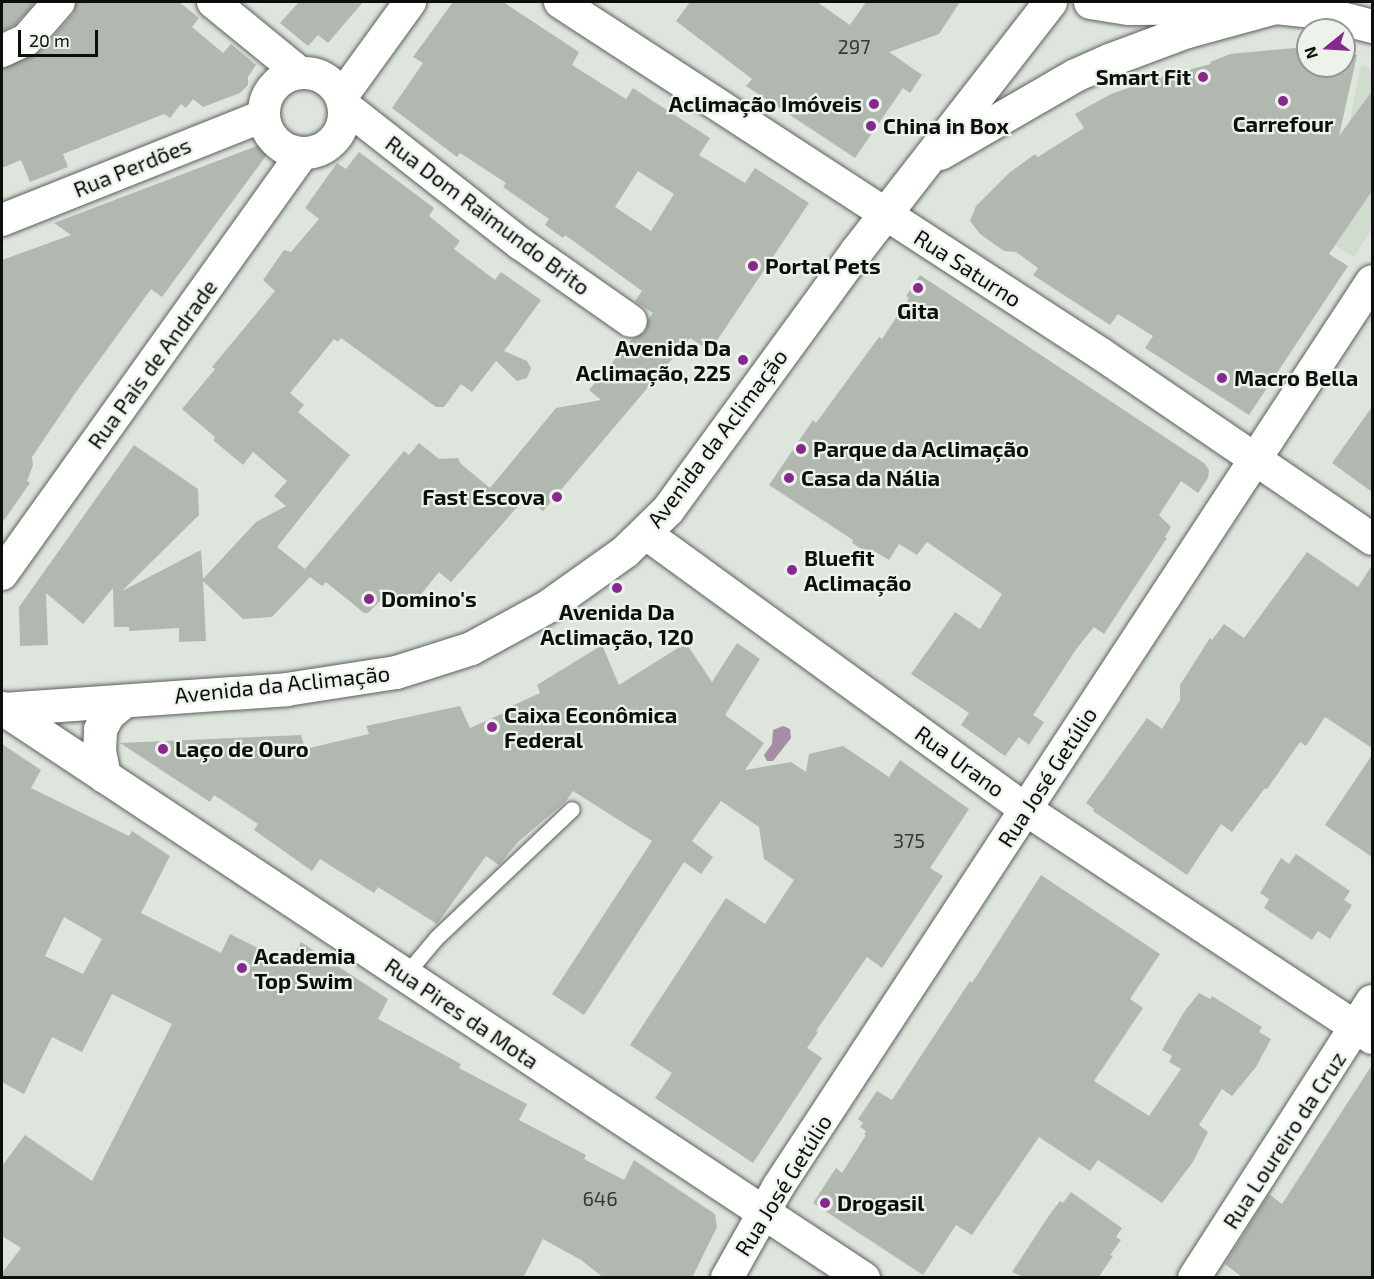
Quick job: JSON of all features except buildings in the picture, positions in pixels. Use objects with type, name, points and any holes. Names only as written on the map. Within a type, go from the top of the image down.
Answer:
[{"type":"street","points":[[2,51],[26,40],[59,2]]},
{"type":"street","points":[[213,2],[300,73]]},
{"type":"street","points":[[344,102],[410,2]]},
{"type":"street","name":"Rua Saturno","points":[[560,2],[1256,457],[1372,539]]},
{"type":"street","name":"Avenida da Aclimação","points":[[2,708],[286,689],[396,672],[460,652],[549,606],[612,561],[645,533],[668,509],[856,251],[1050,2]]},
{"type":"street","points":[[1089,2],[1130,8],[1275,7],[1314,11],[1372,26]]},
{"type":"street","points":[[925,162],[1075,75],[1101,63],[1187,30],[1275,7]]},
{"type":"street","points":[[300,73],[318,75],[333,85],[344,102],[345,120],[332,142],[323,149],[302,154],[288,150],[276,142],[267,130],[264,116],[267,96],[281,80],[300,73]]},
{"type":"street","name":"Rua Dom Raimundo Brito","points":[[344,102],[521,244],[631,321]]},
{"type":"street","name":"Rua Perdões","points":[[2,220],[264,116]]},
{"type":"street","name":"Rua Pais de Andrade","points":[[2,574],[302,154]]},
{"type":"street","name":"Rua José Getúlio","points":[[728,1278],[763,1211],[1372,281]]},
{"type":"street","name":"Rua Urano","points":[[645,533],[1025,809],[1364,1033]]},
{"type":"street","points":[[104,776],[99,751],[100,729],[108,714],[124,701]]},
{"type":"street","name":"Rua Pires da Mota","points":[[2,708],[863,1278]]},
{"type":"street","name":"Rua Loureiro da Cruz","points":[[1194,1278],[1364,1033],[1372,1001]]},
{"type":"lane","points":[[405,975],[436,938],[572,809]]},
{"type":"shaded area","points":[[1361,65],[1372,69],[1372,229],[1354,257],[1335,245],[1345,145]]},
{"type":"shaded area","points":[[783,726],[790,729],[791,738],[773,761],[767,761],[764,755],[772,744],[773,730]]},
{"type":"place","name":"Smart Fit","points":[[1203,77]]},
{"type":"place","name":"Carrefour","points":[[1283,101]]},
{"type":"place","name":"Aclimação Imóveis","points":[[874,104]]},
{"type":"place","name":"China in Box","points":[[871,126]]},
{"type":"place","name":"Portal Pets","points":[[753,266]]},
{"type":"place","name":"Gita","points":[[918,288]]},
{"type":"place","name":"Avenida Da Aclimação, 225","points":[[743,360]]},
{"type":"place","name":"Macro Bella","points":[[1222,378]]},
{"type":"place","name":"Parque da Aclimação","points":[[801,449]]},
{"type":"place","name":"Casa da Nália","points":[[789,478]]},
{"type":"place","name":"Fast Escova","points":[[557,497]]},
{"type":"place","name":"Bluefit Aclimação","points":[[792,570]]},
{"type":"place","name":"Avenida Da Aclimação, 120","points":[[617,588]]},
{"type":"place","name":"Domino's","points":[[369,599]]},
{"type":"place","name":"Caixa Econômica Federal","points":[[492,727]]},
{"type":"place","name":"Laço de Ouro","points":[[163,749]]},
{"type":"place","name":"Academia Top Swim","points":[[242,968]]},
{"type":"place","name":"Drogasil","points":[[825,1203]]}]
